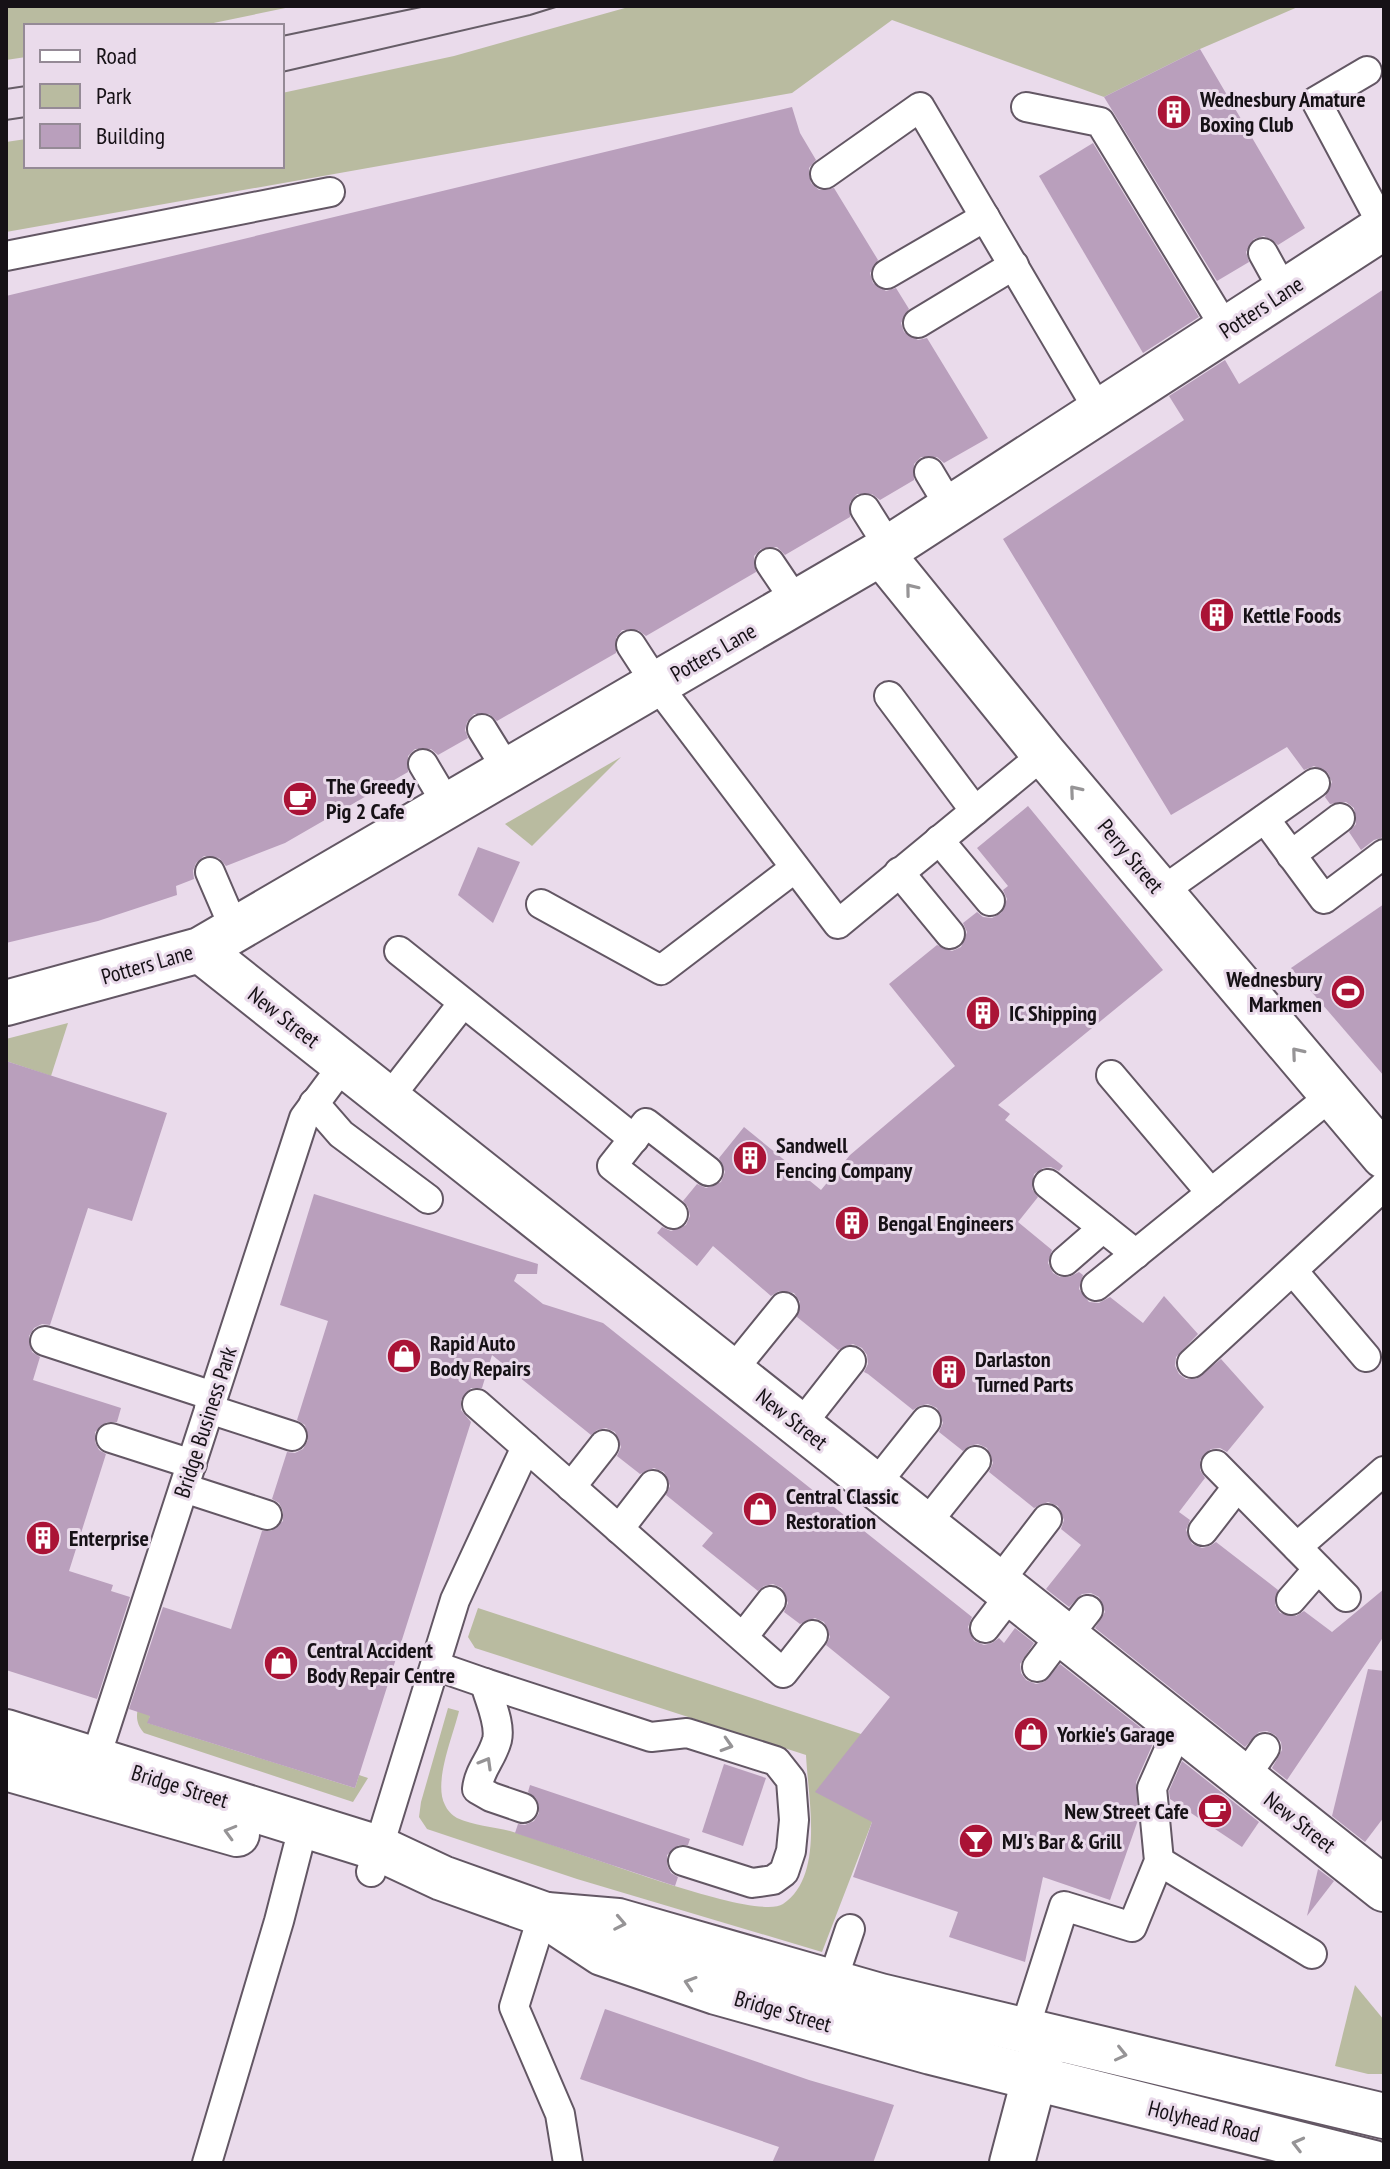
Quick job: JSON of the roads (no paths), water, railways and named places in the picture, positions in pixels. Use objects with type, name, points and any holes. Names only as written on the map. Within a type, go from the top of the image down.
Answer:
[{"type":"street","name":"Potters Lane","points":[[6,1003],[218,940],[885,550],[940,490],[1099,411],[1176,346],[1226,329],[1384,228]]},
{"type":"street","name":"Perry Street","points":[[885,550],[1044,754],[1332,1095],[1381,1145]]},
{"type":"street","name":"New Street","points":[[218,940],[344,1064],[1005,1588],[1157,1718],[1254,1763],[1384,1889]]},
{"type":"street","name":"Bridge Street","points":[[6,1732],[90,1775],[442,1878],[543,1914],[602,1953],[783,2012],[1036,2050]]},
{"type":"street","name":"Bridge Street","points":[[6,1768],[90,1775]]},
{"type":"street","name":"Bridge Street","points":[[543,1914],[618,1921],[832,1982],[1036,2050]]},
{"type":"street","points":[[702,1945],[750,1980],[1036,2050],[1012,2163]]},
{"type":"street","name":"Holyhead Road","points":[[1036,2050],[1384,2116]]},
{"type":"street","name":"Holyhead Road","points":[[1036,2050],[1374,2163]]},
{"type":"lane","points":[[1367,71],[1316,101],[1384,228]]},
{"type":"lane","points":[[825,174],[920,107],[1099,411]]},
{"type":"lane","points":[[1026,107],[1100,122],[1226,329]]},
{"type":"lane","points":[[6,256],[330,192]]},
{"type":"lane","points":[[887,274],[985,217]]},
{"type":"lane","points":[[1263,253],[1284,291]]},
{"type":"lane","points":[[918,323],[1014,265]]},
{"type":"lane","points":[[865,509],[885,550]]},
{"type":"lane","points":[[770,563],[797,603]]},
{"type":"lane","points":[[631,645],[657,685],[838,924],[1044,754]]},
{"type":"lane","points":[[889,696],[975,811]]},
{"type":"lane","points":[[482,729],[508,771]]},
{"type":"lane","points":[[423,764],[448,806]]},
{"type":"lane","points":[[1161,892],[1315,783]]},
{"type":"lane","points":[[1291,855],[1340,818]]},
{"type":"lane","points":[[1265,819],[1324,899],[1384,854]]},
{"type":"lane","points":[[939,840],[990,901]]},
{"type":"lane","points":[[541,904],[661,970],[795,868]]},
{"type":"lane","points":[[210,872],[218,940]]},
{"type":"lane","points":[[899,872],[950,934]]},
{"type":"lane","points":[[399,951],[634,1139]]},
{"type":"lane","points":[[388,1099],[463,1003]]},
{"type":"lane","name":"Bridge Business Park","points":[[90,1775],[304,1118],[344,1064]]},
{"type":"lane","points":[[1111,1075],[1211,1193]]},
{"type":"lane","points":[[1096,1286],[1332,1095]]},
{"type":"lane","points":[[314,1103],[341,1134],[428,1199]]},
{"type":"lane","points":[[673,1214],[612,1166],[646,1123],[708,1171]]},
{"type":"lane","points":[[1048,1184],[1136,1254]]},
{"type":"lane","points":[[1192,1363],[1384,1186]]},
{"type":"lane","points":[[1065,1261],[1103,1228]]},
{"type":"lane","points":[[1293,1271],[1366,1357]]},
{"type":"lane","points":[[732,1371],[784,1307]]},
{"type":"lane","points":[[45,1341],[292,1436]]},
{"type":"lane","points":[[800,1426],[851,1361]]},
{"type":"lane","points":[[477,1404],[783,1673],[813,1635]]},
{"type":"lane","points":[[875,1485],[926,1421]]},
{"type":"lane","points":[[111,1438],[267,1515]]},
{"type":"lane","points":[[571,1487],[604,1445]]},
{"type":"lane","points":[[374,1860],[455,1600],[526,1447]]},
{"type":"lane","points":[[925,1525],[976,1461]]},
{"type":"lane","points":[[1216,1465],[1346,1597]]},
{"type":"lane","points":[[1297,1547],[1384,1471]]},
{"type":"lane","points":[[619,1529],[653,1485]]},
{"type":"lane","points":[[1203,1531],[1237,1487]]},
{"type":"lane","points":[[985,1628],[1047,1519]]},
{"type":"lane","points":[[1291,1600],[1318,1569]]},
{"type":"lane","points":[[743,1637],[771,1601]]},
{"type":"lane","points":[[436,1666],[651,1737],[687,1733],[776,1761],[791,1780],[794,1820],[791,1851],[784,1872],[773,1880],[752,1883],[683,1861]]},
{"type":"lane","points":[[485,1683],[497,1739],[479,1774],[477,1789],[523,1808]]},
{"type":"lane","points":[[1036,2050],[1064,1906],[1132,1927],[1159,1861],[1152,1788],[1157,1718]]},
{"type":"lane","points":[[207,2163],[301,1838]]},
{"type":"lane","points":[[1159,1861],[1312,1954]]},
{"type":"lane","points":[[543,1914],[514,2007],[560,2114],[568,2163]]},
{"type":"lane","points":[[832,1982],[850,1929]]},
{"type":"tram line","points":[[284,36],[426,6]]},
{"type":"tram line","points":[[284,72],[559,6]]},
{"type":"tram line","points":[[6,89],[24,86]]},
{"type":"tram line","points":[[6,120],[24,117]]},
{"type":"place","name":"Wednesbury Amature Boxing Club","points":[[1174,112]]},
{"type":"place","name":"Kettle Foods","points":[[1217,615]]},
{"type":"place","name":"The Greedy Pig 2 Cafe","points":[[300,799]]},
{"type":"place","name":"Wednesbury Markmen","points":[[1348,992]]},
{"type":"place","name":"IC Shipping","points":[[983,1013]]},
{"type":"place","name":"Sandwell Fencing Company","points":[[750,1158]]},
{"type":"place","name":"Bengal Engineers","points":[[852,1223]]},
{"type":"place","name":"Rapid Auto Body Repairs","points":[[404,1356]]},
{"type":"place","name":"Darlaston Turned Parts","points":[[949,1372]]},
{"type":"place","name":"Central Classic Restoration","points":[[760,1509]]},
{"type":"place","name":"Enterprise","points":[[43,1538]]},
{"type":"place","name":"Central Accident Body Repair Centre","points":[[281,1663]]},
{"type":"place","name":"Yorkie's Garage","points":[[1031,1734]]},
{"type":"place","name":"New Street Cafe","points":[[1215,1811]]},
{"type":"place","name":"MJ's Bar & Grill","points":[[976,1841]]}]
